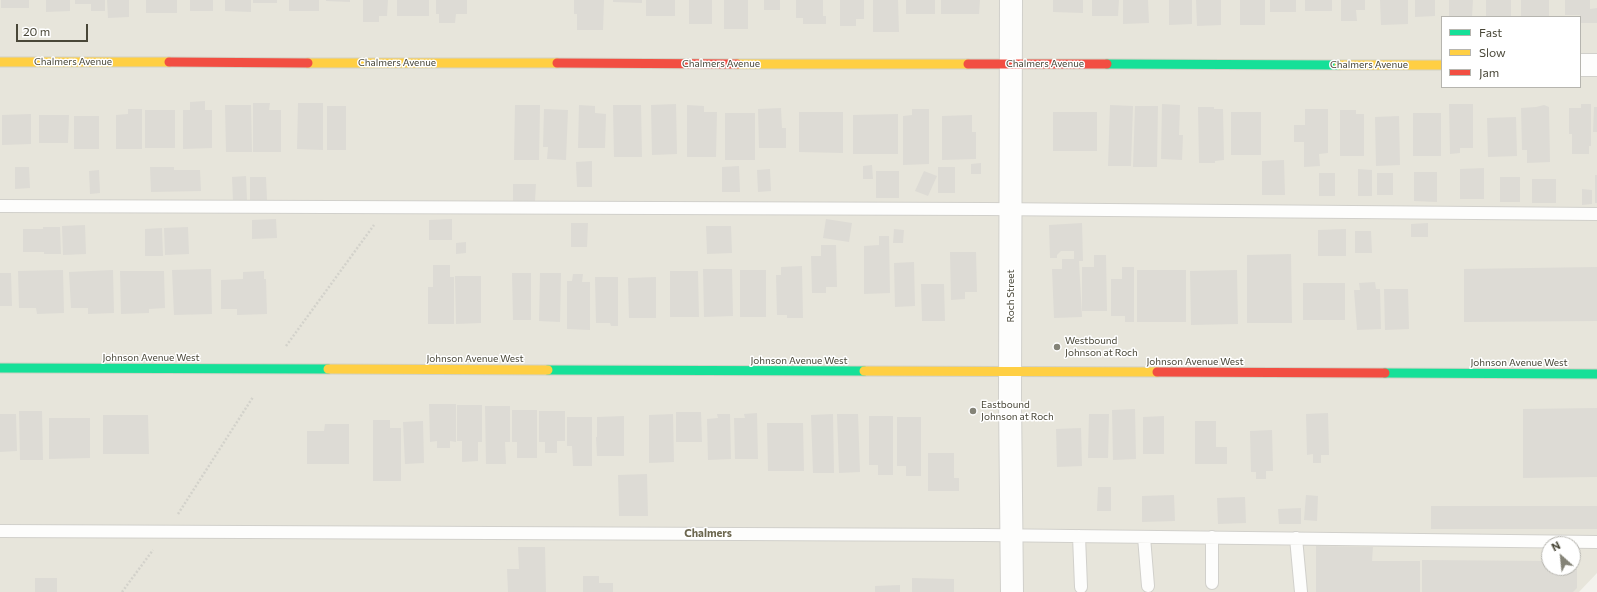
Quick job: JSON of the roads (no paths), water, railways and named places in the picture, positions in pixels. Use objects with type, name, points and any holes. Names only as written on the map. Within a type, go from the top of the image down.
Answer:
[{"type":"main road","name":"Chalmers Avenue","points":[[0,62],[1441,65]]},
{"type":"main road","name":"Johnson Avenue West","points":[[0,368],[1011,373],[1597,374]]},
{"type":"street","name":"Roch Street","points":[[1011,0],[1012,592]]},
{"type":"street","points":[[1581,65],[1597,65]]},
{"type":"lane","points":[[0,206],[1011,209],[1597,214]]},
{"type":"lane","points":[[0,531],[1079,536],[1597,542]]},
{"type":"lane","points":[[1079,536],[1081,588]]},
{"type":"lane","points":[[1144,537],[1148,586]]},
{"type":"lane","points":[[1212,537],[1212,583]]},
{"type":"lane","points":[[1296,538],[1301,592]]},
{"type":"place","name":"Westbound Johnson at Roch","points":[[1057,347]]},
{"type":"place","name":"Eastbound Johnson at Roch","points":[[973,411]]},
{"type":"district","name":"Chalmers","points":[[708,533]]}]
